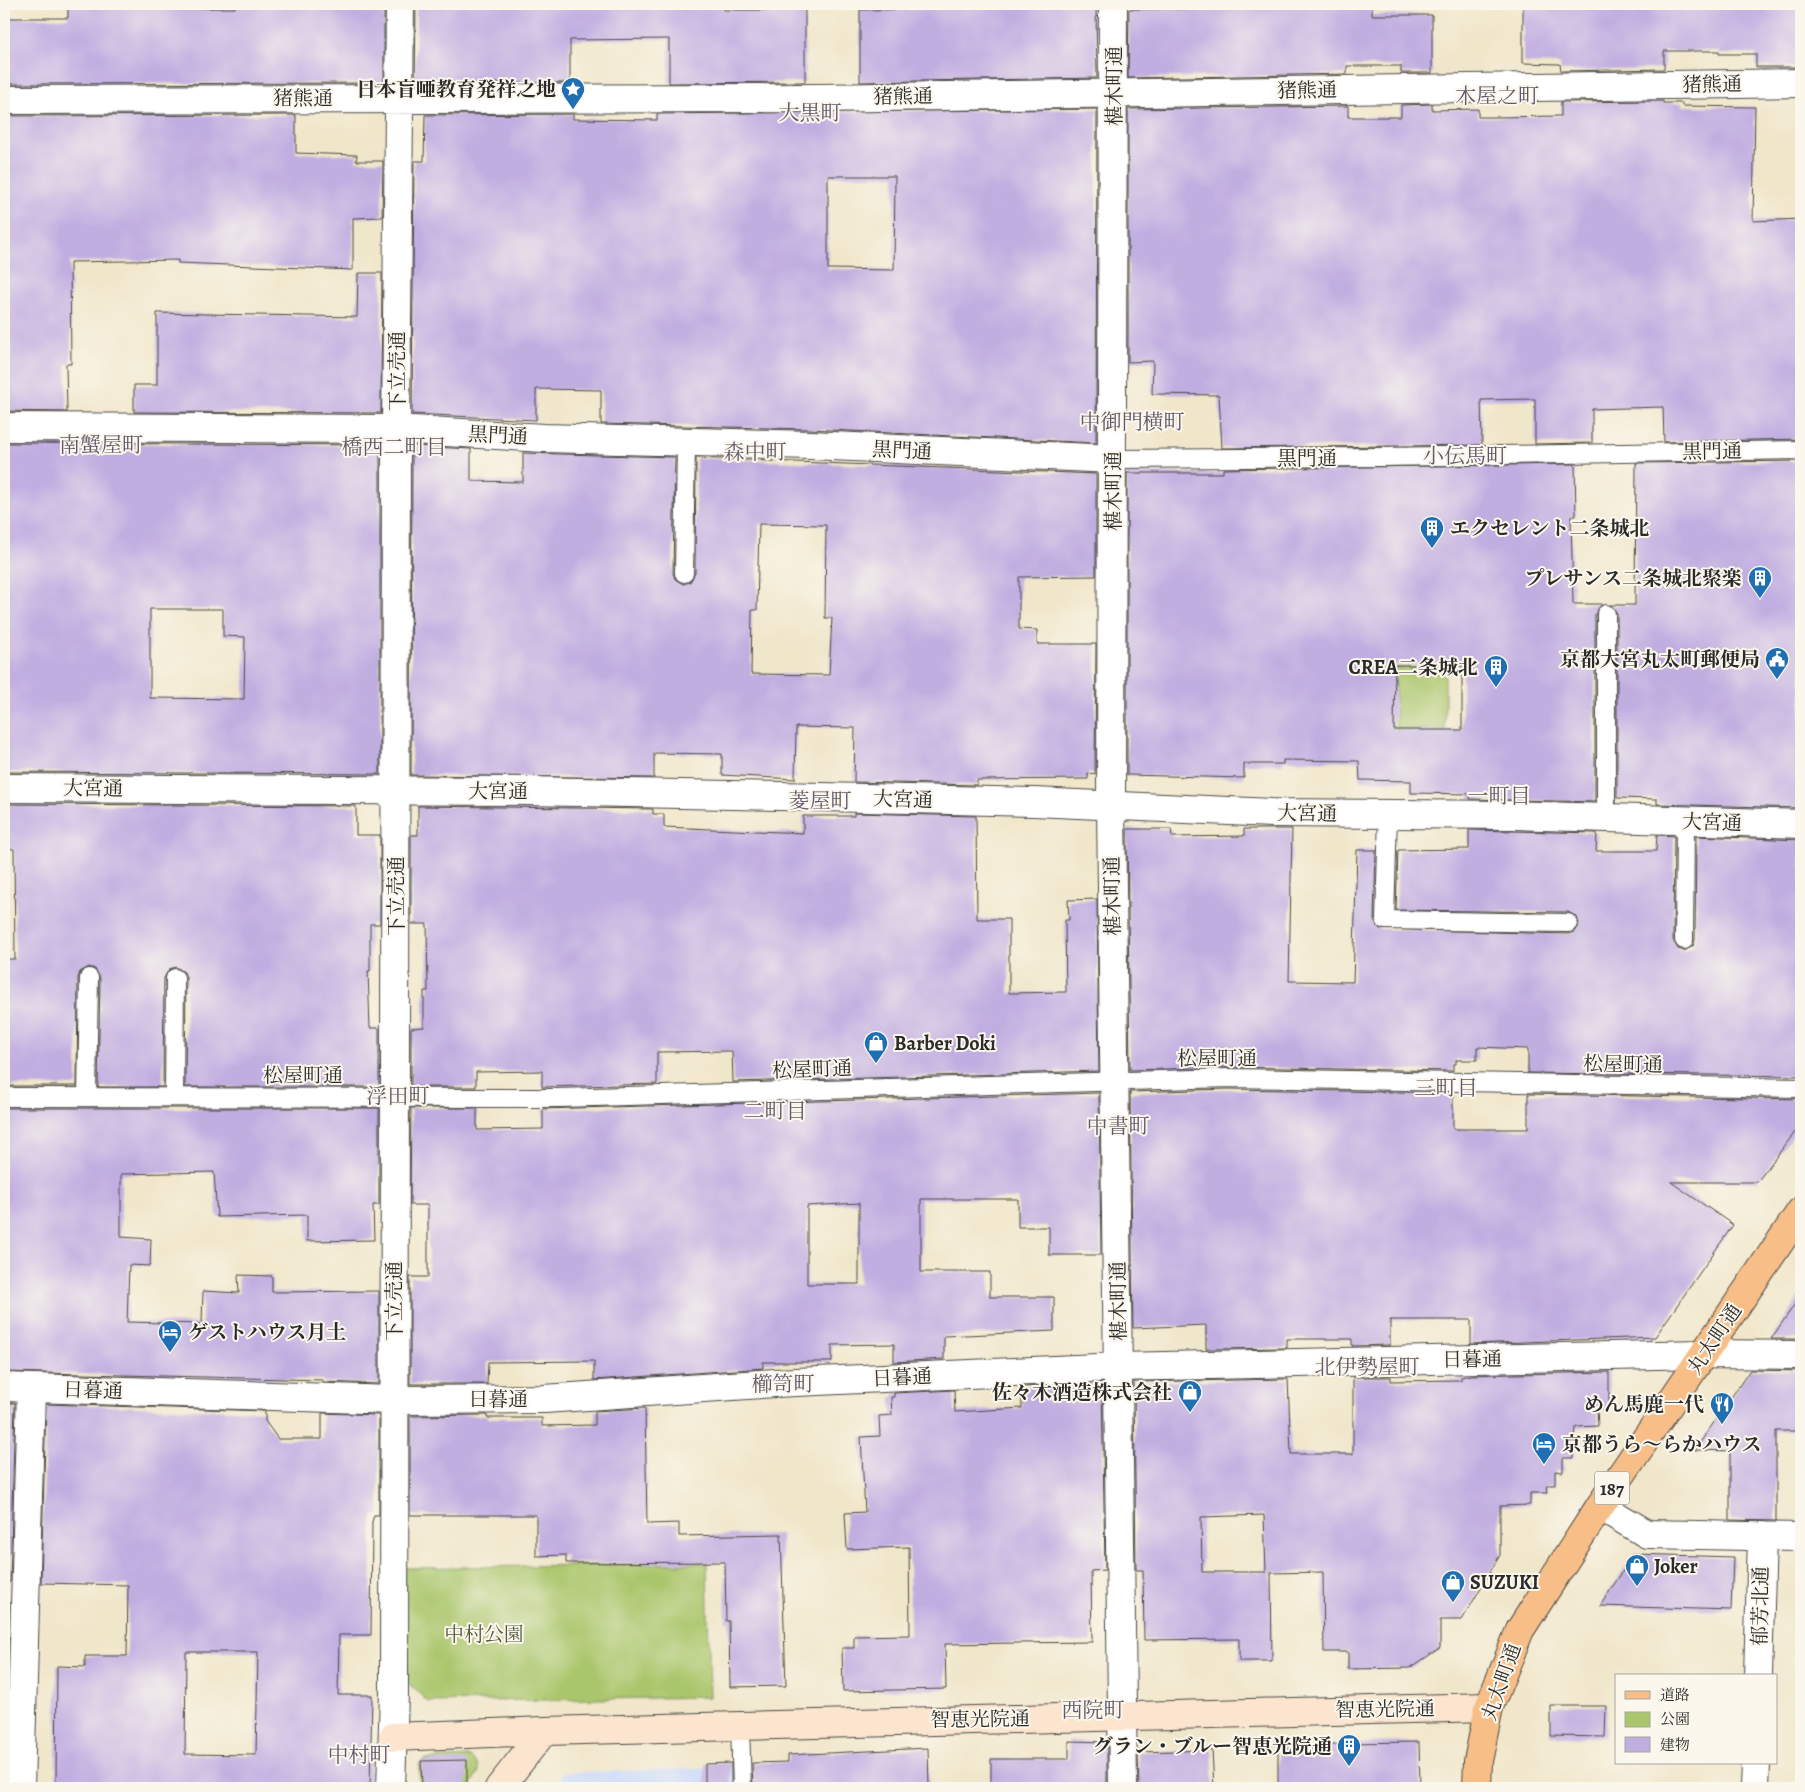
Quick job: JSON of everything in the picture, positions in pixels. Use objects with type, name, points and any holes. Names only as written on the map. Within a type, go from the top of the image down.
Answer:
[{"type":"main road","name":"丸太町通","points":[[1477,1788],[1478,1761],[1489,1707],[1520,1630],[1600,1506],[1801,1211]]},
{"type":"street","name":"下立売通","points":[[391,1788],[393,1737],[396,429],[400,4]]},
{"type":"street","name":"椹木町通","points":[[1113,4],[1115,93],[1111,806],[1123,1788]]},
{"type":"street","name":"猪熊通","points":[[4,100],[818,98],[1801,83]]},
{"type":"street","name":"黒門通","points":[[4,427],[396,429],[1113,459]]},
{"type":"street","name":"大宮通","points":[[4,788],[396,792],[527,791],[770,795],[1272,812],[1606,818],[1801,824]]},
{"type":"street","name":"日暮通","points":[[4,1387],[393,1400],[544,1399],[775,1383],[1119,1367],[1703,1354],[1801,1354]]},
{"type":"street","points":[[20,1788],[30,1388]]},
{"type":"street","points":[[1600,1506],[1647,1534],[1801,1537]]},
{"type":"street","name":"郁芳北通","points":[[1758,1674],[1762,1536]]},
{"type":"street","name":"智恵光院通","points":[[393,1737],[740,1725],[1489,1707]]},
{"type":"street","points":[[499,1788],[544,1731]]},
{"type":"street","points":[[1755,1788],[1756,1764]]},
{"type":"lane","points":[[684,573],[686,442]]},
{"type":"lane","name":"黒門通","points":[[1113,459],[1400,457],[1801,450]]},
{"type":"lane","points":[[1606,614],[1606,818]]},
{"type":"lane","points":[[1388,814],[1385,920],[1568,923]]},
{"type":"lane","points":[[1684,940],[1685,821]]},
{"type":"lane","points":[[87,1097],[89,978]]},
{"type":"lane","points":[[174,1097],[175,978]]},
{"type":"lane","name":"松屋町通","points":[[4,1097],[395,1096],[559,1098],[1229,1078],[1801,1088]]},
{"type":"lane","points":[[740,1725],[742,1788]]},
{"type":"shaded area","points":[[736,1767],[737,1788],[562,1788],[561,1773]]},
{"type":"green space","points":[[1395,668],[1445,668],[1445,730],[1396,730]]},
{"type":"green space","name":"中村公園","points":[[707,1563],[710,1697],[428,1702],[406,1681],[404,1568]]},
{"type":"green space","points":[[470,1757],[477,1763],[479,1771],[469,1788],[420,1788],[419,1764],[424,1759]]},
{"type":"building","points":[[68,4],[168,4],[168,8],[235,8],[235,4],[330,4],[330,7],[384,7],[384,83],[4,84],[4,18],[68,18]]},
{"type":"building","points":[[422,4],[723,4],[723,10],[777,10],[777,4],[805,4],[805,82],[669,83],[669,39],[570,40],[570,83],[415,83],[416,7],[422,7]]},
{"type":"building","points":[[935,4],[1096,4],[1097,78],[860,82],[860,10],[935,9]]},
{"type":"building","points":[[1197,4],[1372,4],[1372,15],[1432,15],[1432,73],[1401,73],[1401,66],[1347,66],[1347,74],[1128,78],[1129,9],[1197,9]]},
{"type":"building","points":[[1523,4],[1801,4],[1801,67],[1756,67],[1756,54],[1719,54],[1719,51],[1664,51],[1664,69],[1561,71],[1560,64],[1523,63]]},
{"type":"building","points":[[1663,101],[1663,103],[1682,103],[1682,106],[1755,107],[1753,221],[1801,219],[1801,439],[1664,442],[1663,407],[1592,409],[1592,443],[1535,444],[1535,399],[1481,400],[1482,445],[1222,448],[1219,395],[1152,394],[1153,361],[1128,362],[1128,109],[1348,106],[1348,117],[1401,117],[1401,105],[1432,104],[1432,110],[1478,109],[1478,117],[1496,117],[1561,116],[1561,102]]},
{"type":"building","points":[[1097,109],[1096,443],[810,429],[601,424],[601,390],[536,389],[536,420],[412,414],[414,161],[424,161],[425,115],[573,114],[573,119],[657,120],[657,114]],"holes":[[[828,176],[895,176],[894,270],[828,269]]]},
{"type":"building","points":[[296,115],[296,153],[357,155],[356,161],[383,161],[382,217],[353,218],[353,270],[178,263],[178,260],[70,262],[71,364],[66,364],[67,412],[4,411],[4,116]]},
{"type":"building","points":[[358,273],[382,273],[381,413],[134,412],[134,385],[157,385],[157,313],[357,317]]},
{"type":"building","points":[[4,443],[380,445],[380,774],[4,772]],"holes":[[[150,609],[223,609],[223,636],[245,637],[244,699],[150,698]]]},
{"type":"building","points":[[412,446],[471,449],[471,481],[523,482],[523,453],[675,457],[673,573],[675,579],[683,584],[690,582],[695,573],[696,458],[1096,474],[1096,576],[1019,577],[1019,629],[1037,630],[1037,644],[1096,644],[1095,774],[1088,773],[1088,779],[977,780],[977,785],[854,782],[855,728],[796,727],[795,779],[722,775],[722,754],[654,753],[654,778],[411,775]],"holes":[[[759,524],[826,525],[825,618],[832,618],[829,675],[751,674],[752,610],[757,610]]]},
{"type":"building","points":[[1801,461],[1801,808],[1657,804],[1657,799],[1617,798],[1617,614],[1610,605],[1635,605],[1636,463]]},
{"type":"building","points":[[1575,464],[1576,516],[1571,516],[1573,604],[1602,604],[1595,614],[1595,802],[1470,799],[1470,794],[1411,793],[1411,781],[1360,780],[1359,761],[1283,760],[1283,764],[1244,764],[1244,778],[1127,775],[1127,473],[1223,473],[1223,469]],"holes":[[[1395,665],[1462,665],[1462,730],[1394,730]]]},
{"type":"building","points":[[4,804],[356,806],[356,835],[380,835],[380,924],[370,924],[370,971],[368,971],[370,1028],[379,1028],[379,1087],[185,1087],[186,978],[184,972],[176,967],[169,969],[164,978],[163,1087],[98,1087],[100,978],[95,969],[89,967],[80,972],[78,978],[77,1086],[4,1086],[4,959],[15,959],[14,849],[4,848]]},
{"type":"building","points":[[418,806],[653,809],[653,814],[664,814],[664,827],[803,833],[803,816],[854,816],[854,813],[976,816],[977,919],[1009,919],[1009,993],[1066,992],[1065,920],[1069,920],[1068,900],[1097,899],[1099,1071],[733,1082],[732,1051],[657,1052],[657,1084],[542,1087],[542,1071],[476,1072],[476,1087],[411,1087],[411,1028],[424,1027],[424,991],[428,991],[427,924],[411,924],[411,835],[418,835]]},
{"type":"building","points":[[1127,829],[1171,829],[1172,837],[1244,836],[1244,829],[1292,829],[1289,981],[1353,982],[1357,850],[1376,850],[1374,920],[1380,929],[1568,934],[1574,932],[1579,924],[1577,917],[1568,912],[1396,910],[1398,850],[1469,849],[1469,830],[1597,833],[1596,851],[1656,851],[1657,835],[1674,836],[1673,940],[1678,949],[1684,951],[1693,946],[1695,940],[1696,836],[1801,840],[1801,1076],[1528,1073],[1528,1049],[1477,1047],[1477,1060],[1456,1060],[1456,1064],[1453,1064],[1453,1071],[1229,1067],[1130,1070]]},
{"type":"building","points":[[1229,1089],[1453,1093],[1453,1129],[1528,1129],[1528,1094],[1799,1099],[1799,1127],[1757,1182],[1671,1182],[1733,1225],[1655,1337],[1471,1344],[1471,1320],[1390,1320],[1390,1345],[1352,1346],[1352,1339],[1287,1339],[1287,1348],[1206,1349],[1206,1325],[1133,1328],[1130,1092]]},
{"type":"building","points":[[1099,1093],[1101,1255],[1049,1255],[1049,1227],[1018,1227],[1018,1199],[921,1199],[921,1272],[990,1272],[990,1297],[1054,1297],[1054,1331],[944,1336],[944,1359],[894,1362],[894,1344],[832,1345],[832,1362],[763,1362],[763,1368],[594,1380],[594,1361],[488,1362],[487,1384],[410,1384],[410,1277],[428,1277],[428,1205],[410,1205],[411,1108],[477,1108],[477,1130],[543,1129],[543,1109]],"holes":[[[859,1203],[859,1284],[807,1284],[807,1206]]]},
{"type":"building","points":[[4,1108],[379,1108],[379,1205],[373,1205],[374,1240],[307,1241],[307,1215],[217,1217],[214,1172],[121,1174],[121,1237],[151,1239],[150,1266],[129,1265],[127,1322],[202,1324],[203,1291],[239,1293],[238,1275],[272,1276],[272,1292],[379,1291],[379,1384],[323,1382],[323,1380],[4,1372]]},
{"type":"building","points":[[1801,1295],[1801,1339],[1771,1339]]},
{"type":"building","points":[[1750,1370],[1801,1371],[1801,1431],[1776,1431],[1776,1521],[1730,1520],[1730,1451],[1695,1450]]},
{"type":"building","points":[[1609,1372],[1609,1409],[1597,1409],[1598,1426],[1576,1427],[1574,1458],[1563,1458],[1563,1472],[1555,1471],[1555,1485],[1547,1485],[1548,1493],[1530,1493],[1530,1505],[1500,1506],[1500,1555],[1462,1620],[1440,1620],[1440,1648],[1410,1668],[1348,1669],[1348,1652],[1324,1652],[1323,1572],[1271,1573],[1272,1661],[1239,1661],[1239,1639],[1144,1640],[1143,1570],[1136,1570],[1134,1382],[1288,1379],[1291,1454],[1353,1454],[1353,1377],[1391,1377],[1391,1381],[1461,1380],[1461,1377],[1471,1375]],"holes":[[[1264,1515],[1266,1572],[1202,1572],[1201,1517]]]},
{"type":"building","points":[[1102,1383],[1105,1570],[1091,1571],[1092,1642],[945,1644],[946,1689],[843,1691],[842,1648],[854,1648],[854,1636],[910,1635],[909,1547],[847,1549],[845,1513],[865,1512],[861,1437],[880,1436],[879,1416],[892,1415],[891,1397],[894,1397],[894,1393],[954,1390],[955,1412],[1022,1408],[1021,1387]]},
{"type":"building","points":[[4,1403],[15,1403],[10,1582],[4,1582]]},
{"type":"building","points":[[46,1404],[265,1411],[265,1421],[278,1439],[322,1439],[322,1413],[379,1415],[379,1515],[374,1515],[372,1522],[371,1635],[339,1635],[338,1695],[372,1695],[370,1788],[56,1788],[57,1666],[85,1667],[85,1656],[127,1656],[128,1585],[41,1583]],"holes":[[[186,1652],[258,1652],[256,1755],[185,1754]]]},
{"type":"building","points":[[645,1408],[647,1524],[679,1523],[679,1536],[781,1534],[786,1686],[730,1687],[729,1621],[726,1621],[725,1562],[566,1563],[566,1555],[536,1556],[536,1515],[410,1515],[410,1416],[487,1415],[487,1418],[542,1418],[542,1426],[595,1425],[595,1411]]},
{"type":"building","points":[[1634,1554],[1733,1557],[1731,1610],[1600,1606]]},
{"type":"building","points":[[1551,1706],[1606,1706],[1605,1737],[1551,1736]]},
{"type":"building","points":[[1069,1741],[1107,1742],[1107,1788],[991,1788],[991,1759],[1069,1759]]},
{"type":"building","name":"グラン・ブルー智恵光院通","points":[[1419,1742],[1420,1788],[1278,1788],[1278,1749],[1318,1749],[1318,1745],[1345,1745],[1346,1743]]},
{"type":"building","points":[[928,1748],[929,1788],[753,1788],[752,1763],[788,1762],[788,1755]]},
{"type":"building","points":[[1212,1750],[1214,1788],[1139,1788],[1138,1752]]},
{"type":"building","points":[[467,1760],[467,1786],[422,1788],[421,1761]]},
{"type":"building","points":[[731,1763],[731,1788],[705,1788],[705,1764]]},
{"type":"place","name":"日本盲唖教育発祥之地","points":[[573,110]]},
{"type":"place","name":"エクセレント二条城北","points":[[1432,549]]},
{"type":"place","name":"プレサンス二条城北聚楽","points":[[1760,599]]},
{"type":"place","name":"京都大宮丸太町郵便局","points":[[1777,680]]},
{"type":"place","name":"CREA二条城北","points":[[1496,688]]},
{"type":"place","name":"Barber Doki","points":[[876,1064]]},
{"type":"place","name":"ゲストハウス月土","points":[[170,1353]]},
{"type":"place","name":"佐々木酒造株式会社","points":[[1190,1413]]},
{"type":"place","name":"めん馬鹿一代","points":[[1722,1425]]},
{"type":"place","name":"京都うら〜らかハウス","points":[[1544,1465]]},
{"type":"place","name":"Joker","points":[[1637,1587]]},
{"type":"place","name":"SUZUKI","points":[[1453,1603]]},
{"type":"place","name":"グラン・ブルー智恵光院通","points":[[1349,1767]]},
{"type":"district","name":"木屋之町","points":[[1497,96]]},
{"type":"district","name":"大黒町","points":[[810,113]]},
{"type":"district","name":"中御門横町","points":[[1132,422]]},
{"type":"district","name":"南蟹屋町","points":[[101,445]]},
{"type":"district","name":"橋西二町目","points":[[394,447]]},
{"type":"district","name":"森中町","points":[[755,452]]},
{"type":"district","name":"小伝馬町","points":[[1465,456]]},
{"type":"district","name":"一町目","points":[[1499,796]]},
{"type":"district","name":"菱屋町","points":[[820,801]]},
{"type":"district","name":"三町目","points":[[1446,1088]]},
{"type":"district","name":"浮田町","points":[[398,1096]]},
{"type":"district","name":"二町目","points":[[775,1111]]},
{"type":"district","name":"中書町","points":[[1118,1126]]},
{"type":"district","name":"北伊勢屋町","points":[[1367,1367]]},
{"type":"district","name":"櫛笥町","points":[[783,1384]]},
{"type":"district","name":"西院町","points":[[1093,1710]]},
{"type":"district","name":"中村町","points":[[359,1755]]}]
